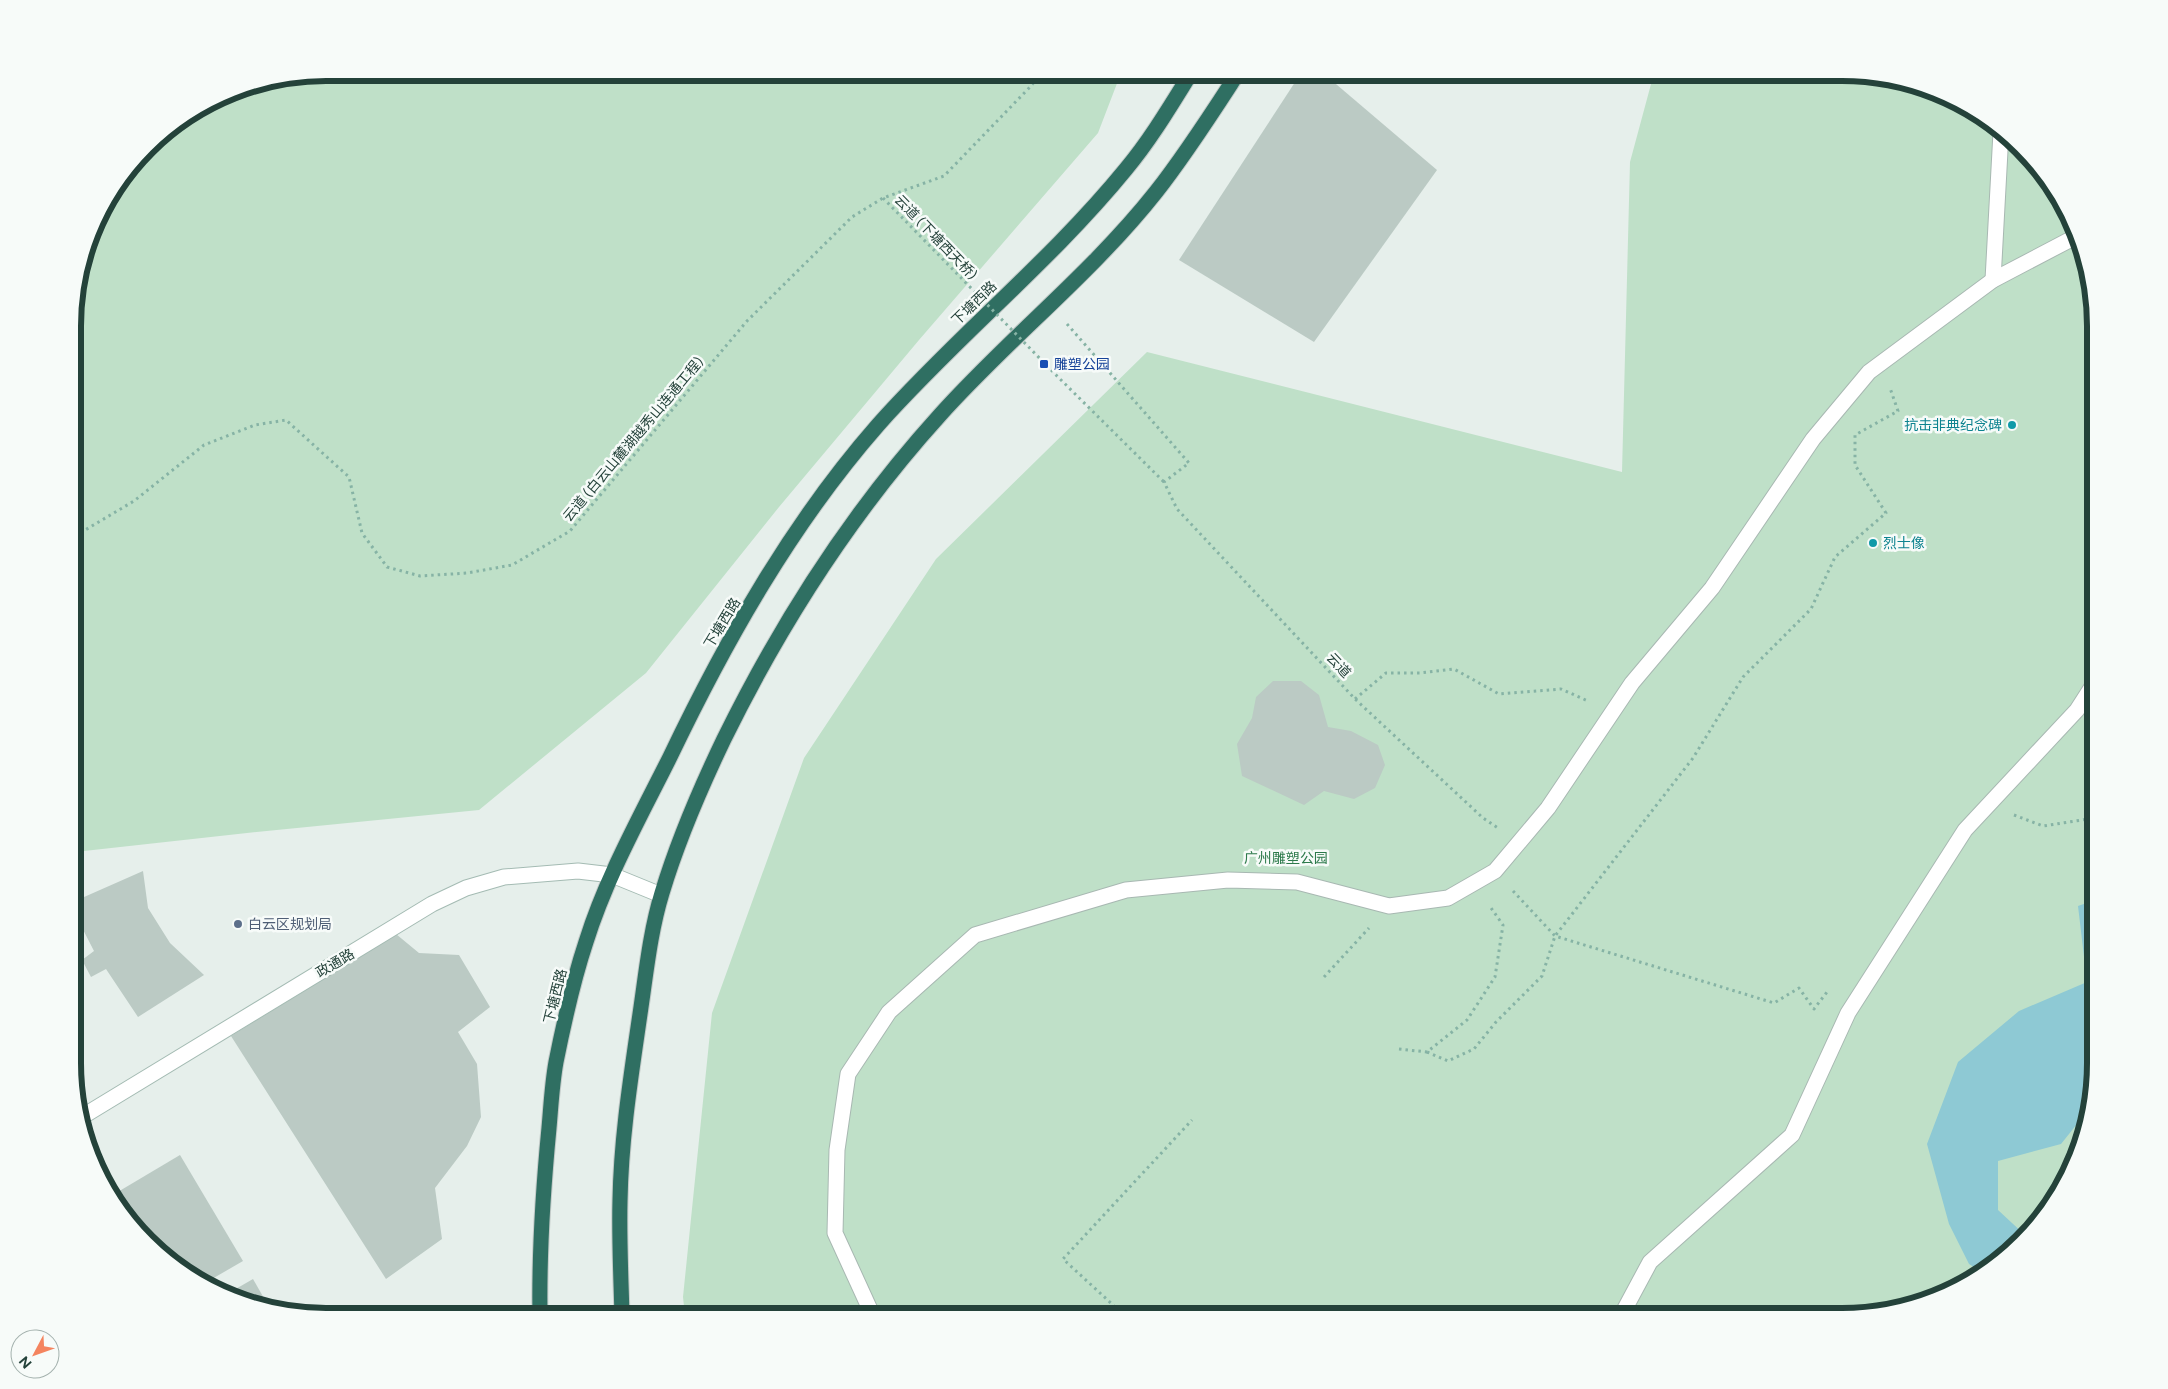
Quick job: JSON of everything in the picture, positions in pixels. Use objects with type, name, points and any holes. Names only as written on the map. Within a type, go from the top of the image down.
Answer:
[{"type":"highway","name":"下塘西路","points":[[540,1308],[546,1165],[556,1066],[586,941],[612,875],[714,668],[760,591],[818,502],[877,427],[952,347],[1042,261],[1128,168],[1185,81]]},
{"type":"highway","points":[[622,1308],[620,1199],[627,1106],[650,942],[661,895],[698,792],[752,683],[801,600],[860,515],[908,453],[975,378],[1050,305],[1114,239],[1155,193],[1191,144],[1232,81]]},
{"type":"street","points":[[1992,280],[2001,140]]},
{"type":"street","points":[[869,1308],[835,1233],[837,1150],[848,1074],[889,1012],[975,935],[1126,890],[1228,880],[1297,882],[1389,906],[1448,898],[1495,870],[1548,808],[1632,683],[1712,588],[1813,439],[1869,372],[1992,280],[2071,239]]},
{"type":"street","points":[[1625,1308],[1650,1262],[1792,1135],[1848,1013],[1965,830],[2077,710],[2087,694]]},
{"type":"street","name":"政通路","points":[[87,1114],[432,904],[458,892],[504,877],[578,871],[612,875],[661,895]]},
{"type":"path","name":"云道 (白云山麓湖越秀山连通工程)","points":[[81,532],[134,501],[204,445],[255,425],[286,420],[349,476],[362,533],[387,567],[420,576],[467,573],[512,565],[570,531],[747,321],[852,217],[883,198],[944,176],[1035,81]]},
{"type":"path","name":"云道 (下塘西天桥)","points":[[883,198],[1056,375],[1164,482]]},
{"type":"path","points":[[1050,305],[1188,463],[1164,482]]},
{"type":"path","points":[[1400,1049],[1427,1052],[1448,1061],[1474,1049],[1496,1022],[1542,976],[1555,936],[1693,758],[1743,677],[1811,609],[1835,558],[1886,513],[1855,465],[1855,435],[1898,411],[1889,386]]},
{"type":"path","name":"云道","points":[[1164,482],[1177,508],[1355,699],[1483,818],[1520,842]]},
{"type":"path","points":[[1355,699],[1386,673],[1420,673],[1454,668],[1498,694],[1561,689],[1613,713]]},
{"type":"path","points":[[1987,806],[2043,826],[2087,819]]},
{"type":"path","points":[[1495,870],[1555,936],[1774,1003],[1799,988],[1814,1009],[1832,986]]},
{"type":"path","points":[[1427,1052],[1467,1020],[1495,977],[1503,925],[1473,882]]},
{"type":"path","points":[[1324,977],[1389,906]]},
{"type":"path","points":[[1116,1308],[1063,1259],[1192,1120]]},
{"type":"green space","points":[[327,81],[1118,81],[1098,133],[919,340],[779,507],[646,673],[479,810],[81,851],[81,327],[83,295],[94,248],[114,204],[132,177],[165,142],[204,114],[233,100],[248,94],[295,83]]},
{"type":"green space","name":"广州雕塑公园","points":[[1652,81],[1841,81],[1889,86],[1920,94],[1950,107],[1978,123],[2003,142],[2026,165],[2045,190],[2061,218],[2074,248],[2085,295],[2087,327],[2087,1062],[2085,1094],[2074,1141],[2054,1185],[2036,1212],[2003,1247],[1964,1275],[1920,1295],[1873,1306],[1841,1308],[684,1308],[683,1297],[712,1013],[804,758],[936,559],[1147,352],[1622,472],[1630,162]]},
{"type":"water","points":[[2087,903],[2087,982],[2078,906]]},
{"type":"water","points":[[2087,982],[2085,1094],[2079,1121],[2061,1144],[1998,1161],[1998,1210],[2020,1230],[1991,1257],[1975,1268],[1969,1264],[1949,1224],[1927,1144],[1958,1062],[2019,1011]]},
{"type":"building","points":[[1296,81],[1332,81],[1437,170],[1314,342],[1179,260]]},
{"type":"building","points":[[1273,681],[1301,681],[1319,695],[1328,727],[1351,731],[1378,745],[1385,765],[1375,788],[1354,799],[1324,791],[1304,805],[1242,776],[1237,744],[1252,718],[1256,697]]},
{"type":"building","points":[[143,871],[148,908],[170,943],[204,975],[138,1017],[106,969],[91,977],[82,960],[94,951],[81,926],[81,898]]},
{"type":"building","points":[[396,934],[419,953],[459,955],[490,1007],[458,1032],[477,1064],[481,1117],[467,1146],[435,1188],[442,1239],[386,1279],[231,1036]]},
{"type":"building","points":[[180,1155],[243,1261],[212,1279],[204,1275],[177,1257],[153,1236],[132,1212],[118,1192]]},
{"type":"building","points":[[253,1279],[265,1299],[248,1295],[235,1290]]},
{"type":"building","points":[[372,1305],[437,1305],[437,1308],[372,1308]]},
{"type":"place","name":"雕塑公园","points":[[1044,364]]},
{"type":"place","name":"抗击非典纪念碑","points":[[2012,425]]},
{"type":"place","name":"烈士像","points":[[1873,543]]},
{"type":"place","name":"白云区规划局","points":[[238,924]]}]
